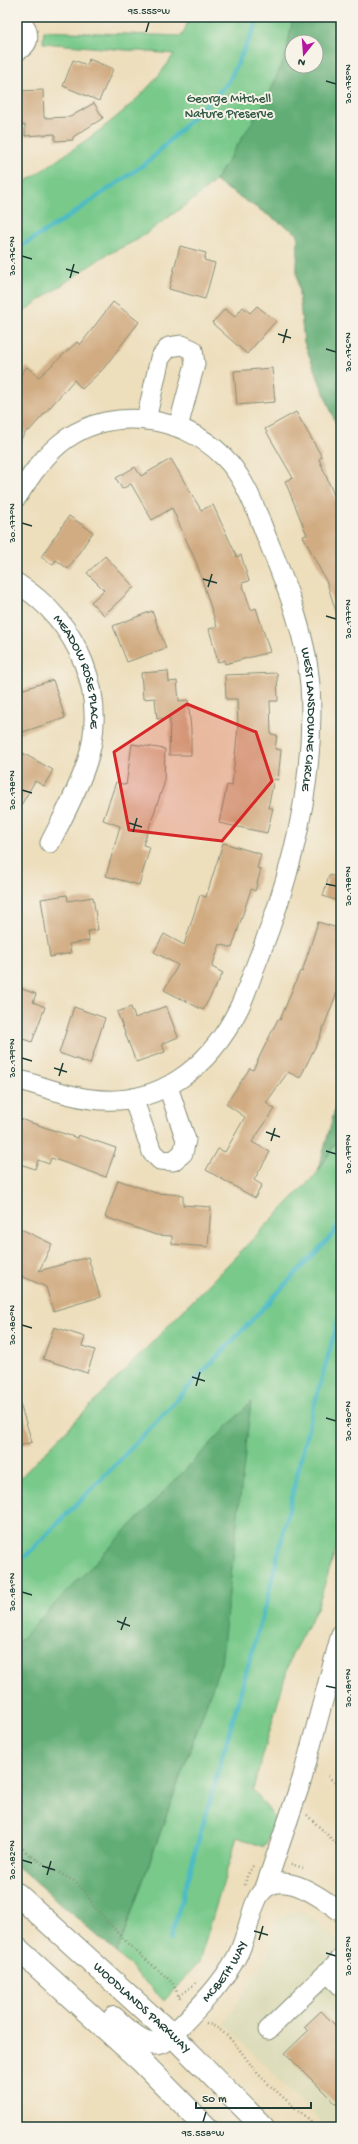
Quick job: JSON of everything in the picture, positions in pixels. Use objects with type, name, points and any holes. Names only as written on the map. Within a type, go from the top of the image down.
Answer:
[{"type":"main road","name":"WOODLANDS PARKWAY","points":[[17,1894],[172,2035],[263,2127]]},
{"type":"main road","points":[[17,1930],[126,2030],[140,2039],[157,2044],[166,2041],[172,2035]]},
{"type":"main road","points":[[17,1948],[143,2063],[206,2127]]},
{"type":"street","points":[[17,21],[26,28],[28,38],[23,48],[17,51]]},
{"type":"street","points":[[182,344],[193,350],[195,364],[162,423],[160,358],[169,347],[182,344]]},
{"type":"street","points":[[17,497],[36,468],[68,437],[103,422],[162,423]]},
{"type":"street","name":"WEST LANSDOWNE CIRCLE","points":[[142,1097],[168,1087],[193,1069],[222,1036],[239,1007],[262,948],[289,870],[297,836],[310,753],[310,682],[299,625],[286,586],[255,508],[239,477],[224,456],[209,445],[162,423]]},
{"type":"street","name":"MEADOW ROSE PLACE","points":[[17,583],[44,603],[60,620],[71,636],[88,673],[93,697],[95,719],[86,765],[50,843]]},
{"type":"street","points":[[17,1079],[90,1099],[142,1097],[152,1152],[160,1160],[173,1161],[183,1153],[186,1140],[168,1087]]},
{"type":"street","name":"MCBETH WAY","points":[[172,2035],[220,1982],[237,1957],[244,1942],[255,1904],[265,1888],[288,1825],[341,1634]]},
{"type":"street","points":[[265,1888],[279,1882],[294,1884],[315,1895],[341,1912]]},
{"type":"street","points":[[268,2030],[341,1959]]},
{"type":"street","points":[[327,1972],[341,1986]]},
{"type":"path","points":[[328,1776],[341,1789]]},
{"type":"path","points":[[307,1814],[341,1848]]},
{"type":"path","points":[[17,1843],[34,1858],[74,1881],[84,1890],[95,1908],[130,1946],[172,1982],[184,2006],[198,2020],[215,2026],[224,2032],[262,2078],[310,2120],[314,2127]]},
{"type":"highlighted area","points":[[187,704],[256,732],[272,781],[222,841],[129,830],[114,752]]},
{"type":"shaded area","points":[[297,1910],[315,1919],[341,1945],[341,2127],[326,2127],[224,2024],[269,1953],[278,1918]]},
{"type":"green space","name":"George Mitchell Nature Preserve","points":[[190,17],[341,17],[341,436],[304,342],[297,273],[298,234],[215,181],[194,199],[137,240],[104,256],[17,316],[17,188],[81,144],[123,112],[159,75],[174,54],[43,43],[44,31],[182,36]]},
{"type":"green space","points":[[293,17],[341,17],[341,436],[304,342],[297,273],[298,234],[215,181],[269,95],[284,59],[284,74],[324,74],[324,34],[290,34]]},
{"type":"green space","points":[[341,1087],[341,1134],[318,1171]]},
{"type":"green space","points":[[341,1134],[341,1534],[317,1608],[291,1656],[253,1790],[277,1820],[264,1847],[237,1837],[199,1962],[164,2001],[117,1953],[221,1663],[17,1643],[17,1481],[318,1172]]},
{"type":"green space","points":[[251,1402],[221,1663],[117,1953],[17,1866],[17,1643]]},
{"type":"building","points":[[89,59],[113,69],[99,101],[63,86],[73,60],[87,65]]},
{"type":"building","points":[[43,90],[44,118],[70,117],[94,103],[103,118],[73,137],[73,140],[55,141],[55,134],[25,136],[25,125],[17,125],[17,91]]},
{"type":"building","points":[[180,246],[206,253],[204,260],[215,263],[205,299],[169,289]]},
{"type":"building","points":[[113,302],[139,322],[103,369],[82,389],[74,380],[29,431],[27,430],[17,445],[17,379],[27,367],[39,377],[77,342],[80,345]]},
{"type":"building","points":[[257,306],[276,321],[247,354],[212,323],[225,309],[235,317],[243,307],[250,313]]},
{"type":"building","points":[[272,368],[275,402],[237,405],[234,371]]},
{"type":"building","points":[[296,412],[322,457],[319,459],[341,512],[341,617],[338,618],[327,583],[303,536],[307,535],[285,481],[293,478],[265,429]]},
{"type":"building","points":[[171,459],[201,510],[213,505],[237,557],[241,555],[249,581],[242,583],[251,610],[256,608],[270,652],[225,664],[225,660],[218,662],[209,629],[217,627],[197,564],[172,508],[152,520],[131,484],[122,489],[116,478],[135,467],[141,476]]},
{"type":"building","points":[[69,516],[93,532],[68,569],[56,560],[53,565],[41,557]]},
{"type":"building","points":[[105,556],[134,587],[104,615],[91,602],[104,590],[87,573]]},
{"type":"building","points":[[152,611],[166,648],[127,662],[113,626]]},
{"type":"building","points":[[168,671],[169,682],[177,681],[179,701],[188,700],[191,729],[191,755],[169,755],[170,718],[157,719],[155,698],[143,699],[141,673]]},
{"type":"building","points":[[277,673],[278,701],[270,701],[271,734],[277,735],[275,749],[281,750],[278,780],[274,779],[268,808],[273,808],[267,833],[219,823],[227,785],[232,786],[238,726],[237,699],[226,699],[225,675]]},
{"type":"building","points":[[53,680],[65,718],[17,734],[17,691]]},
{"type":"building","points":[[132,744],[165,749],[164,784],[143,845],[150,847],[139,885],[106,876],[120,826],[103,820],[116,782],[126,785]]},
{"type":"building","points":[[17,750],[53,770],[44,786],[35,781],[17,812]]},
{"type":"building","points":[[223,843],[261,854],[257,868],[261,869],[255,891],[251,889],[232,948],[220,944],[212,967],[223,973],[203,1010],[164,990],[178,965],[154,952],[164,934],[184,945],[200,895],[206,897]]},
{"type":"building","points":[[329,875],[341,878],[341,902],[323,896]]},
{"type":"building","points":[[67,895],[68,901],[93,897],[98,930],[88,931],[89,941],[69,944],[71,953],[50,957],[41,899]]},
{"type":"building","points":[[318,922],[341,929],[341,982],[319,1039],[300,1078],[288,1072],[266,1103],[275,1109],[252,1142],[270,1152],[254,1180],[262,1185],[255,1198],[206,1170],[218,1149],[225,1152],[245,1117],[226,1104],[250,1068],[253,1070],[278,1019],[280,1020],[300,971],[302,972]]},
{"type":"building","points":[[17,987],[36,994],[33,1002],[45,1007],[32,1042],[17,1037]]},
{"type":"building","points":[[166,1006],[178,1037],[162,1044],[165,1052],[136,1062],[117,1012],[131,1007],[135,1018]]},
{"type":"building","points":[[74,1007],[105,1018],[90,1064],[59,1053]]},
{"type":"building","points":[[17,1118],[77,1138],[78,1135],[116,1148],[106,1177],[51,1158],[49,1164],[38,1160],[35,1169],[17,1163]]},
{"type":"building","points":[[118,1180],[156,1193],[183,1195],[183,1205],[211,1207],[208,1247],[172,1244],[172,1236],[156,1235],[105,1217]]},
{"type":"building","points":[[17,1227],[52,1244],[39,1271],[88,1257],[100,1297],[53,1311],[46,1287],[17,1274]]},
{"type":"building","points":[[54,1327],[85,1337],[82,1346],[95,1350],[87,1373],[43,1359]]},
{"type":"building","points":[[17,1404],[20,1404],[32,1442],[17,1447]]},
{"type":"building","points":[[321,2011],[341,2031],[341,2109],[285,2053],[308,2031],[304,2027]]},
{"type":"waterway","points":[[17,249],[68,217],[149,161],[228,83],[255,27],[256,17]]},
{"type":"waterway","points":[[17,1565],[118,1462],[333,1234],[341,1219]]},
{"type":"waterway","points":[[170,1940],[268,1596],[310,1420],[341,1310]]}]
